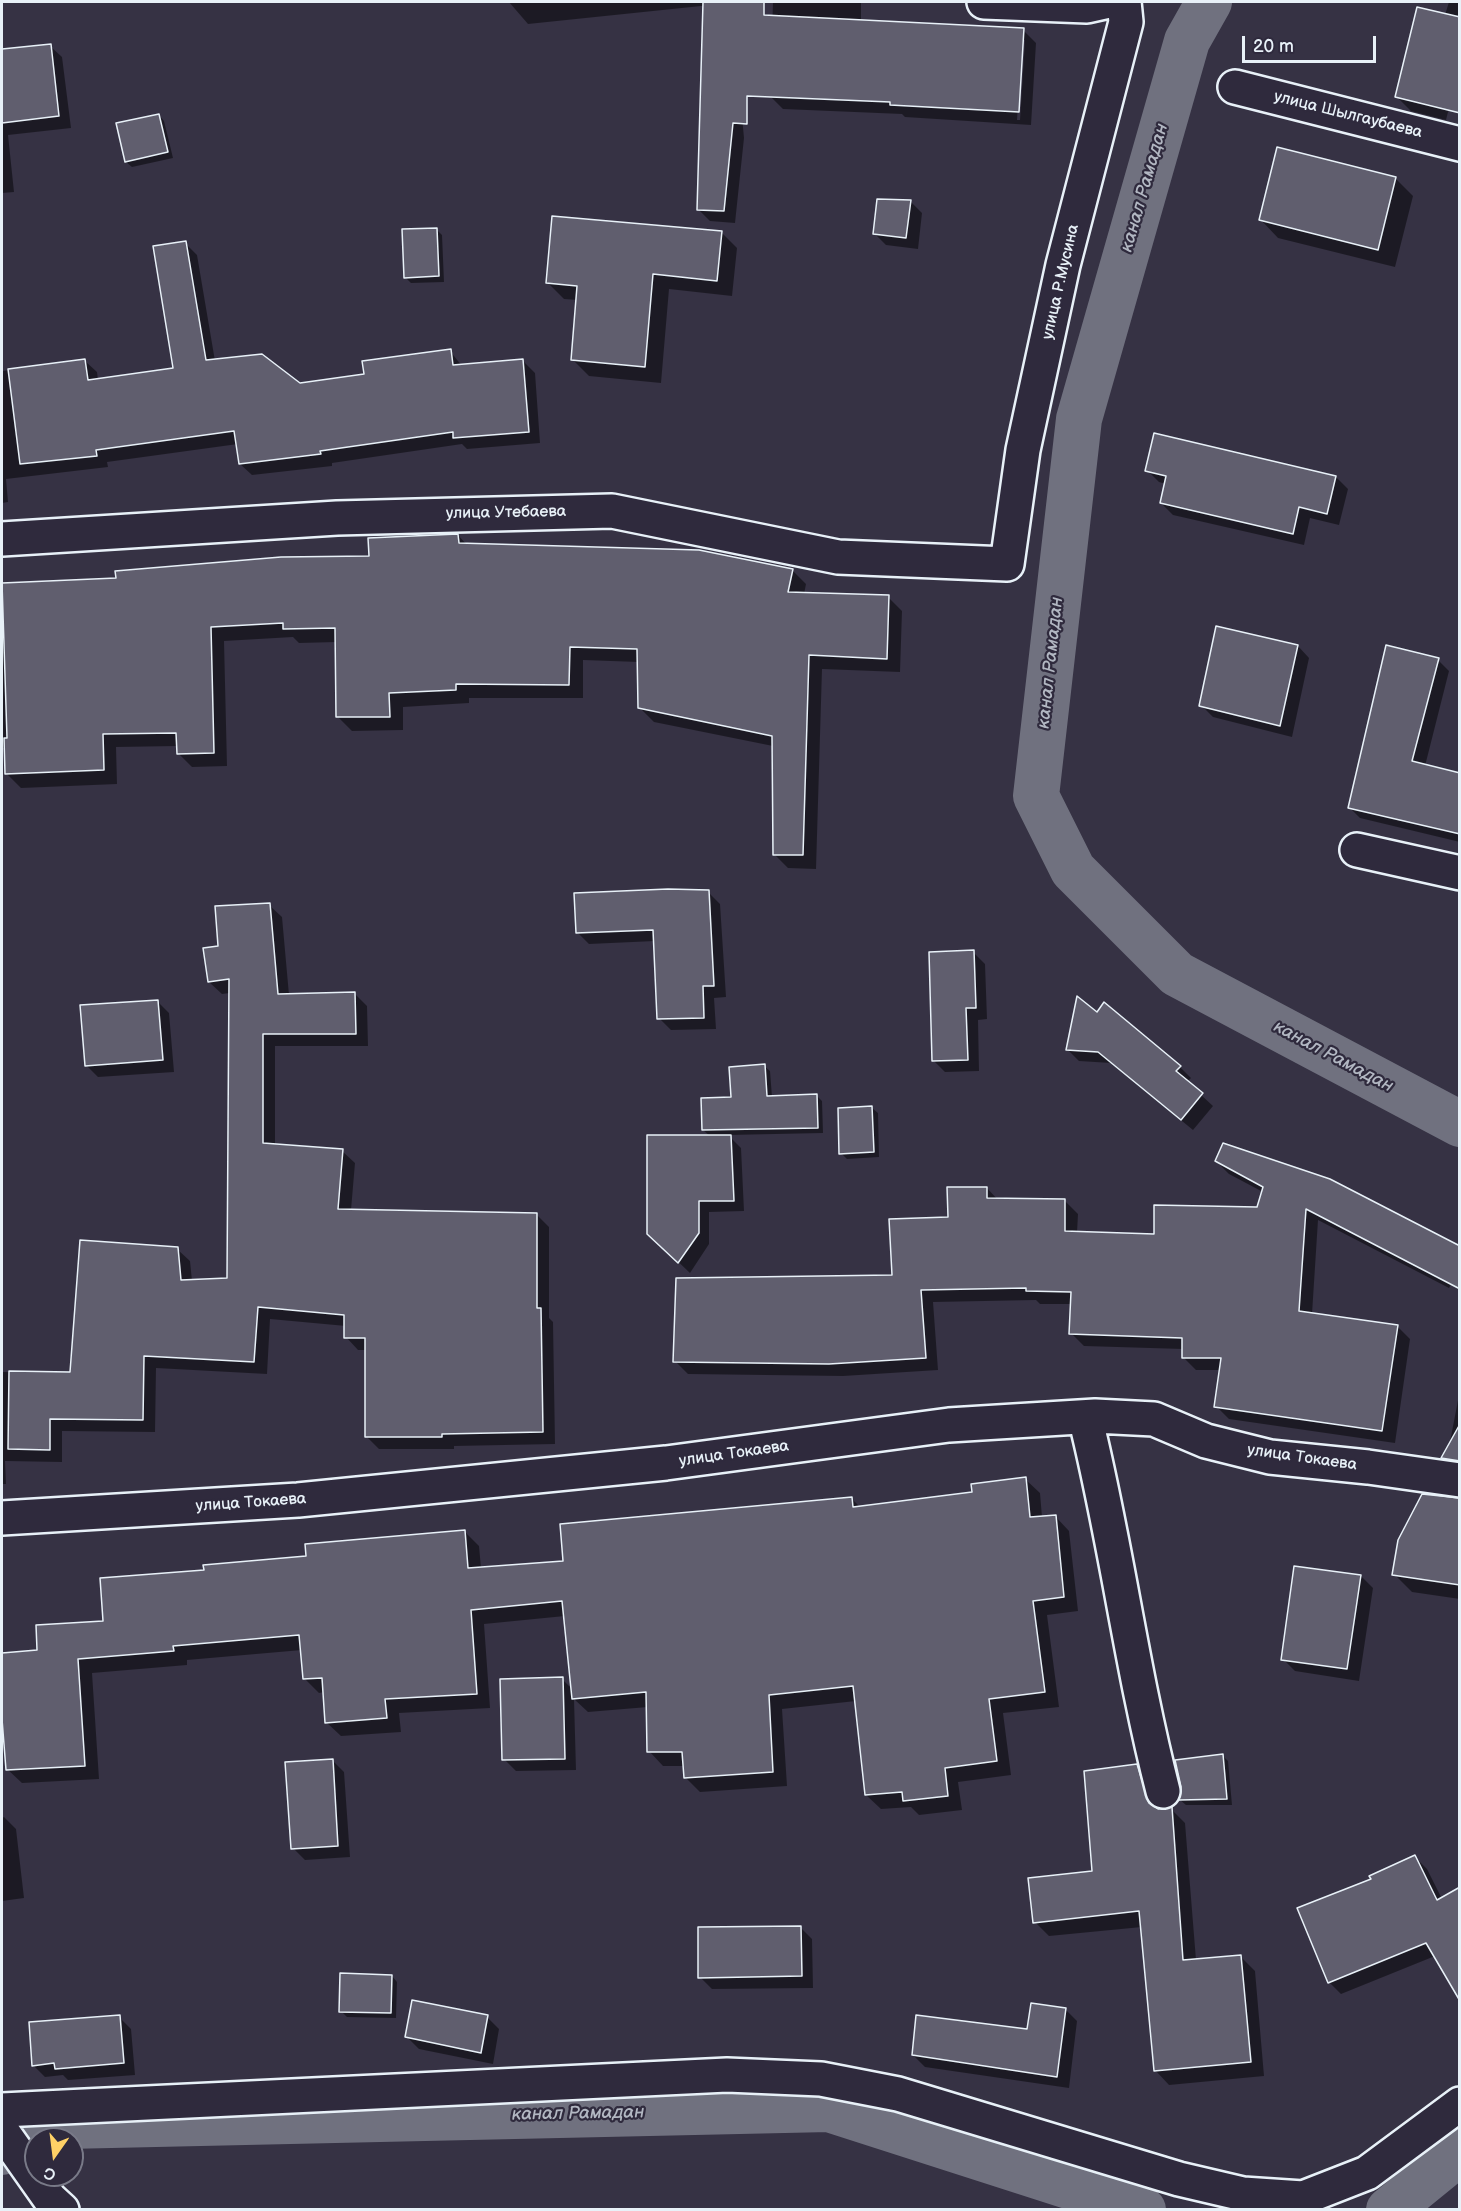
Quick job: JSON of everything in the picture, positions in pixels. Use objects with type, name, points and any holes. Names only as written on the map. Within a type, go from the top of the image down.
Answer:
[{"type":"street","points":[[984,2],[1087,6],[1105,2]]},
{"type":"street","name":"улица Р.Мусина","points":[[1007,564],[1023,450],[1063,265],[1125,22],[1124,2]]},
{"type":"street","name":"улица Шылгаубаева","points":[[1235,87],[1460,144]]},
{"type":"street","name":"улица Утебаева","points":[[2,539],[337,518],[612,511],[838,557],[1007,564]]},
{"type":"street","points":[[1357,850],[1460,873]]},
{"type":"street","points":[[1085,1417],[1097,1465],[1143,1715],[1163,1791]]},
{"type":"street","name":"улица Токаева","points":[[2,1518],[298,1500],[666,1463],[949,1425],[1085,1417],[1154,1419],[1206,1442],[1270,1457],[1368,1467],[1460,1480]]},
{"type":"street","points":[[2,2110],[727,2075],[821,2079],[898,2094],[1179,2179],[1243,2194],[1303,2198],[1367,2173],[1460,2104]]},
{"type":"street","points":[[2,2131],[56,2204]]},
{"type":"building","points":[[703,2],[764,2],[764,15],[1024,28],[1019,112],[890,105],[890,102],[747,96],[747,124],[733,123],[724,211],[697,210]]},
{"type":"building","points":[[1417,7],[1460,17],[1460,113],[1395,97]]},
{"type":"building","points":[[51,44],[59,116],[2,123],[2,49]]},
{"type":"building","points":[[159,114],[168,152],[125,162],[116,123]]},
{"type":"building","points":[[1277,147],[1396,177],[1378,250],[1259,220]]},
{"type":"building","points":[[877,199],[911,200],[906,238],[873,234]]},
{"type":"building","points":[[552,216],[722,231],[717,281],[653,274],[645,367],[571,360],[577,286],[546,283]]},
{"type":"building","points":[[437,228],[439,276],[404,278],[402,229]]},
{"type":"building","points":[[186,241],[206,360],[262,354],[300,383],[364,374],[362,361],[451,349],[453,365],[523,359],[529,432],[453,438],[453,432],[320,451],[321,454],[239,464],[234,431],[96,450],[97,456],[20,464],[8,369],[85,359],[88,380],[173,368],[153,246]]},
{"type":"building","points":[[1154,433],[1336,476],[1327,514],[1299,507],[1293,534],[1160,503],[1166,476],[1145,471]]},
{"type":"building","points":[[458,534],[459,543],[699,550],[793,569],[788,592],[889,595],[887,659],[809,655],[803,855],[773,855],[772,736],[638,708],[637,649],[570,647],[569,685],[456,684],[456,690],[389,693],[390,717],[336,717],[335,628],[283,629],[283,623],[211,627],[214,753],[177,754],[176,733],[103,734],[104,770],[5,774],[4,738],[7,738],[2,583],[116,578],[115,571],[281,557],[369,556],[368,538]]},
{"type":"building","points":[[1216,626],[1298,645],[1280,726],[1199,706]]},
{"type":"building","points":[[1386,645],[1439,658],[1412,761],[1460,773],[1460,834],[1348,808]]},
{"type":"building","points":[[668,889],[709,890],[714,986],[703,986],[704,1018],[657,1019],[653,930],[576,933],[574,893]]},
{"type":"building","points":[[270,903],[278,994],[355,992],[356,1034],[263,1034],[263,1143],[343,1149],[338,1209],[537,1213],[537,1308],[541,1308],[543,1432],[442,1434],[442,1437],[365,1437],[365,1338],[344,1338],[344,1315],[258,1307],[254,1362],[144,1356],[143,1420],[50,1419],[50,1450],[8,1449],[9,1371],[70,1372],[80,1240],[178,1247],[181,1280],[227,1278],[229,979],[208,982],[203,948],[218,946],[215,906]]},
{"type":"building","points":[[974,950],[976,1008],[966,1008],[968,1060],[932,1061],[929,952]]},
{"type":"building","points":[[1077,996],[1097,1012],[1104,1002],[1181,1066],[1176,1071],[1203,1093],[1181,1120],[1098,1052],[1066,1050]]},
{"type":"building","points":[[158,1000],[163,1060],[85,1066],[80,1005]]},
{"type":"building","points":[[765,1064],[767,1096],[817,1094],[818,1128],[702,1130],[701,1098],[731,1097],[729,1067]]},
{"type":"building","points":[[872,1106],[874,1152],[839,1154],[838,1108]]},
{"type":"building","points":[[647,1135],[731,1135],[734,1201],[699,1201],[699,1233],[678,1263],[647,1234]]},
{"type":"building","points":[[1223,1143],[1330,1179],[1460,1246],[1460,1289],[1306,1209],[1299,1311],[1398,1325],[1382,1431],[1214,1407],[1221,1358],[1182,1358],[1182,1338],[1069,1334],[1071,1292],[1026,1291],[1026,1288],[921,1290],[926,1358],[829,1364],[673,1362],[676,1278],[892,1275],[889,1219],[948,1217],[947,1187],[987,1187],[987,1198],[1065,1199],[1065,1231],[1154,1234],[1154,1205],[1257,1207],[1263,1187],[1215,1161]]},
{"type":"building","points":[[1460,1424],[1460,1461],[1441,1458]]},
{"type":"building","points":[[1026,1477],[1030,1517],[1056,1515],[1064,1597],[1033,1601],[1045,1692],[989,1699],[997,1761],[945,1768],[948,1796],[903,1801],[902,1792],[865,1795],[853,1686],[769,1695],[773,1772],[684,1778],[682,1752],[647,1752],[646,1692],[572,1699],[562,1601],[471,1610],[477,1694],[385,1699],[387,1718],[325,1723],[322,1678],[303,1679],[299,1635],[173,1646],[174,1651],[78,1659],[85,1766],[6,1770],[2,1719],[2,1653],[37,1650],[36,1625],[103,1621],[100,1578],[204,1570],[203,1565],[306,1556],[305,1544],[465,1530],[468,1568],[563,1561],[560,1524],[852,1497],[853,1507],[972,1492],[971,1484]]},
{"type":"building","points":[[1422,1494],[1460,1498],[1460,1585],[1392,1575],[1398,1540]]},
{"type":"building","points":[[1294,1566],[1361,1575],[1347,1669],[1281,1660]]},
{"type":"building","points":[[563,1677],[565,1759],[502,1760],[500,1679]]},
{"type":"building","points":[[1223,1754],[1227,1799],[1179,1800],[1181,1787],[1175,1760]]},
{"type":"building","points":[[333,1759],[338,1846],[291,1849],[285,1762]]},
{"type":"building","points":[[1137,1764],[1149,1803],[1158,1809],[1172,1807],[1183,1960],[1241,1955],[1251,2062],[1154,2071],[1139,1911],[1033,1923],[1028,1878],[1092,1871],[1084,1771]]},
{"type":"building","points":[[1415,1855],[1437,1900],[1460,1887],[1460,2001],[1426,1943],[1328,1983],[1297,1908],[1371,1879],[1369,1876]]},
{"type":"building","points":[[801,1926],[802,1976],[698,1978],[698,1927]]},
{"type":"building","points":[[340,1973],[392,1975],[391,2013],[339,2012]]},
{"type":"building","points":[[412,2000],[488,2015],[481,2053],[405,2037]]},
{"type":"building","points":[[1031,2003],[1066,2008],[1057,2077],[912,2055],[916,2015],[1027,2029]]},
{"type":"building","points":[[120,2015],[124,2063],[55,2069],[54,2063],[32,2066],[29,2022]]},
{"type":"waterway","name":"канал Рамадан","points":[[1209,2],[1187,41],[1079,419],[1036,796],[1073,870],[1177,974],[1460,1124]]},
{"type":"waterway","name":"канал Рамадан","points":[[2,2152],[66,2126],[829,2109],[1143,2210]]},
{"type":"waterway","name":"канал Рамадан","points":[[1389,2210],[1460,2152]]}]
